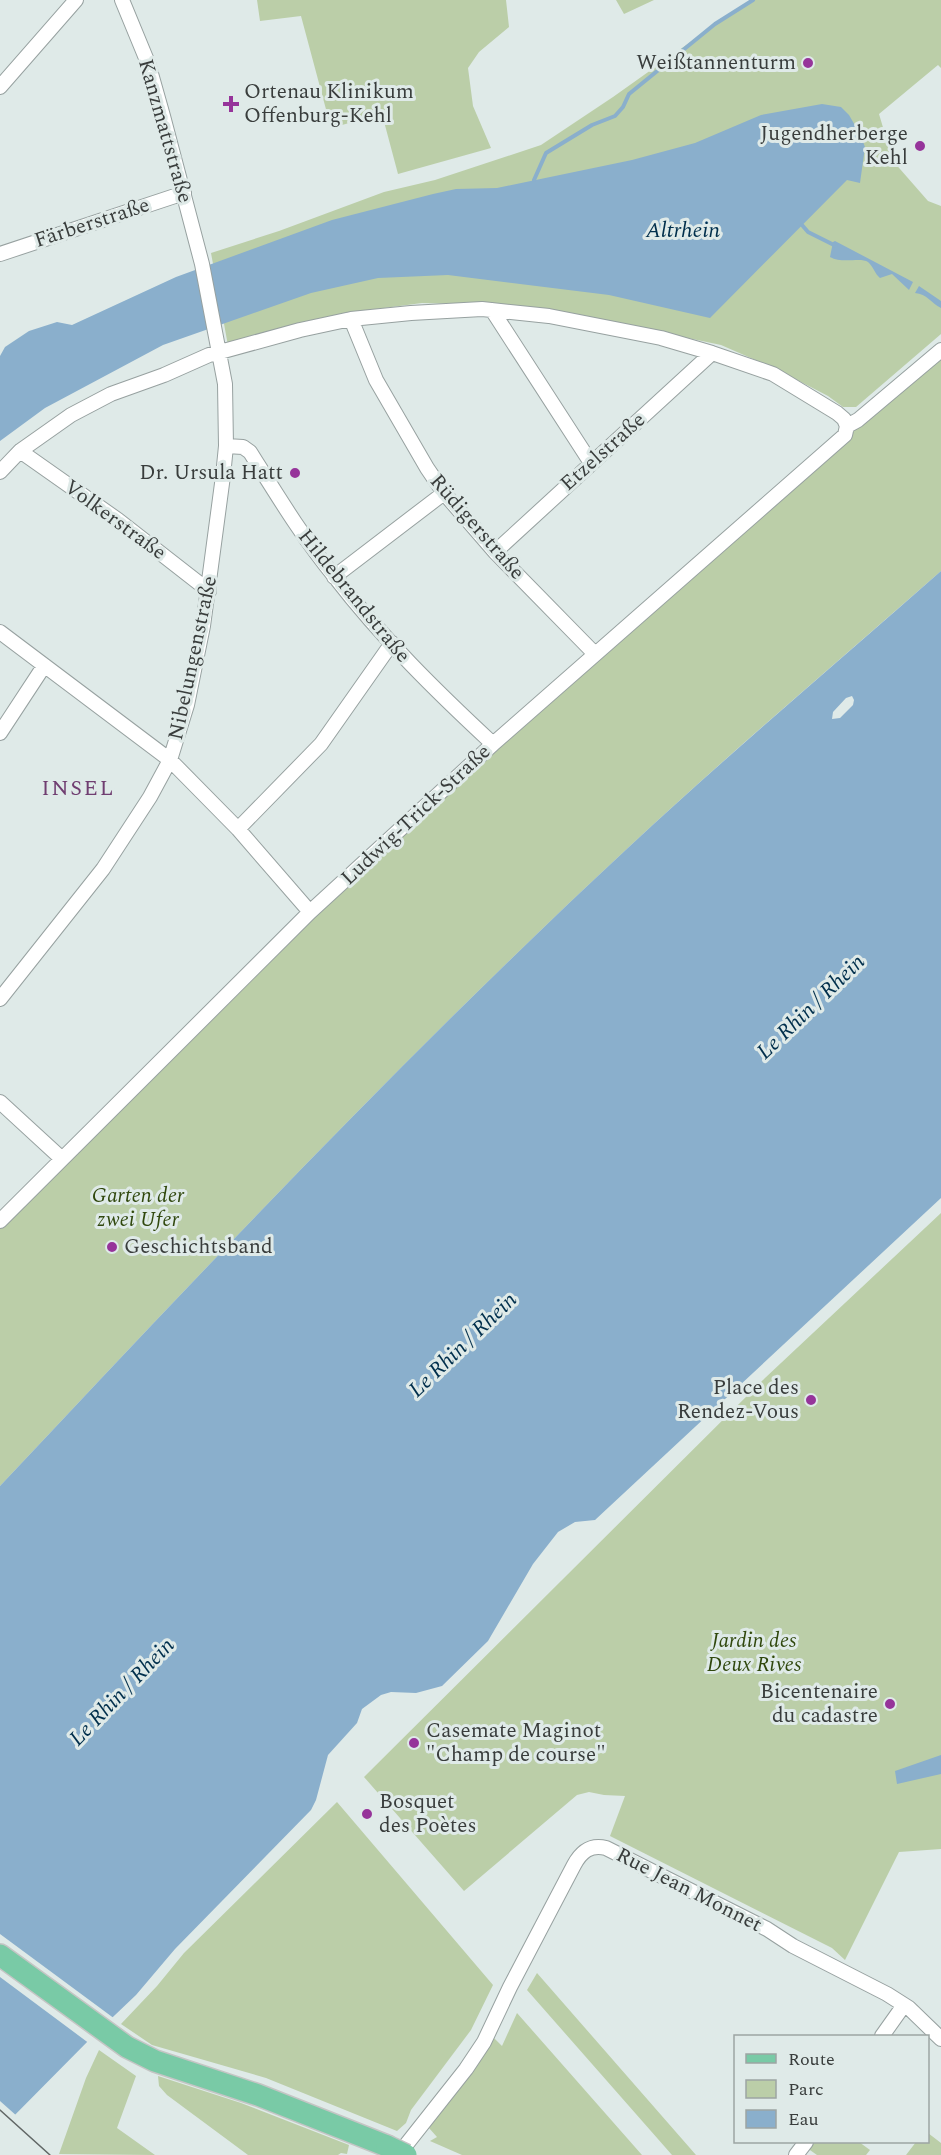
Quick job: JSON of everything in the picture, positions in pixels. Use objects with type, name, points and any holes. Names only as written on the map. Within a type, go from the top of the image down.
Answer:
[{"type":"main road","points":[[0,1955],[127,2047],[155,2061],[258,2095],[406,2155]]},
{"type":"street","points":[[0,87],[76,0]]},
{"type":"street","name":"Kanzmattstraße","points":[[122,0],[147,63],[202,264]]},
{"type":"street","name":"Färberstraße","points":[[3,250],[184,193]]},
{"type":"street","name":"Nibelungenstraße","points":[[2,993],[103,869],[150,797],[170,760],[187,705],[209,591],[226,447],[225,384],[202,264]]},
{"type":"street","points":[[492,310],[591,463]]},
{"type":"street","points":[[0,472],[20,451],[71,415],[111,394],[218,346],[351,319],[447,311],[492,310],[549,316],[661,338],[773,374],[837,413],[844,419],[847,426]]},
{"type":"street","name":"Rüdigerstraße","points":[[351,319],[376,380],[444,493],[495,552],[595,654]]},
{"type":"street","name":"Ludwig-Trick-Straße","points":[[0,1221],[310,912],[493,744],[845,435],[847,426],[858,420],[941,350]]},
{"type":"street","name":"Etzelstraße","points":[[495,552],[712,353]]},
{"type":"street","name":"Hildebrandstraße","points":[[226,447],[243,447],[250,452],[287,512],[334,577],[426,681],[493,744]]},
{"type":"street","name":"Volkerstraße","points":[[20,451],[118,520],[209,591]]},
{"type":"street","points":[[334,577],[444,493]]},
{"type":"street","points":[[0,632],[170,760],[238,830],[310,912]]},
{"type":"street","points":[[238,830],[321,744],[392,643]]},
{"type":"street","points":[[0,733],[44,666]]},
{"type":"street","points":[[0,1102],[61,1158]]},
{"type":"street","name":"Rue Jean Monnet","points":[[392,2151],[466,2069],[484,2042],[574,1865],[584,1851],[597,1846],[606,1848],[747,1919],[793,1946],[887,1994],[904,2005],[941,2039]]},
{"type":"street","points":[[883,2035],[904,2005]]},
{"type":"green space","points":[[257,0],[506,0],[509,27],[479,52],[468,68],[473,106],[491,148],[398,174],[382,114],[331,128],[301,16],[260,21]]},
{"type":"green space","points":[[616,0],[654,0],[624,14]]},
{"type":"green space","points":[[755,0],[941,0],[941,68],[938,65],[879,114],[893,161],[928,201],[941,206],[941,334],[856,407],[843,407],[828,396],[776,369],[721,345],[612,322],[495,305],[422,303],[361,311],[299,325],[229,351],[211,253],[279,231],[384,192],[435,180],[541,145],[713,26]]},
{"type":"green space","name":"Garten der zwei Ufer","points":[[941,358],[941,571],[784,707],[548,923],[231,1241],[0,1486],[0,1223],[485,750],[837,432],[865,423]]},
{"type":"green space","name":"Jardin des Deux Rives","points":[[941,1213],[941,1849],[899,1852],[845,1960],[832,1948],[610,1836],[625,1796],[589,1792],[577,1795],[464,1891],[364,1777],[765,1378]]},
{"type":"green space","points":[[337,1802],[493,1985],[471,2030],[411,2110],[406,2123],[397,2131],[266,2078],[152,2045],[121,2024],[184,1953]]},
{"type":"green space","points":[[537,1973],[696,2155],[672,2155],[527,1990]]},
{"type":"green space","points":[[517,2013],[642,2155],[462,2155],[430,2141],[437,2137],[429,2128],[493,2037],[502,2046]]},
{"type":"green space","points":[[99,2050],[136,2076],[117,2128],[155,2155],[59,2154],[86,2078]]},
{"type":"green space","points":[[158,2076],[241,2103],[349,2145],[347,2154],[248,2155],[167,2095],[159,2086]]},
{"type":"green space","points":[[929,2134],[941,2143],[941,2155],[906,2155],[915,2143],[929,2143]]},
{"type":"green space","points":[[811,2143],[860,2143],[870,2150],[866,2155],[817,2155],[807,2148]]},
{"type":"water","name":"Altrhein","points":[[822,104],[841,107],[849,115],[860,134],[865,147],[860,183],[847,180],[710,318],[609,295],[448,275],[378,278],[311,293],[163,345],[45,408],[0,441],[0,356],[5,347],[29,331],[57,322],[72,325],[176,277],[332,220],[456,189],[497,188],[632,160],[695,143],[761,115]]},
{"type":"water","points":[[835,241],[913,282],[909,290],[892,274],[880,278],[868,262],[830,257]]},
{"type":"water","points":[[919,286],[941,301],[941,308],[926,297],[915,293]]},
{"type":"water","name":"Le Rhin / Rhein","points":[[941,571],[941,1198],[595,1520],[575,1522],[558,1532],[533,1564],[488,1641],[442,1686],[416,1693],[391,1692],[381,1695],[362,1709],[357,1723],[328,1755],[316,1800],[311,1810],[175,1949],[136,1995],[0,2130],[0,1486],[231,1241],[548,923],[745,742]]},
{"type":"water","points":[[941,1755],[941,1774],[897,1784],[895,1771]]},
{"type":"pier","points":[[852,696],[853,705],[840,718],[832,719],[833,712],[846,698]]},
{"type":"pier","points":[[0,1934],[115,2019],[90,2044],[0,1977]]},
{"type":"pier","points":[[0,2101],[18,2117],[0,2133]]},
{"type":"waterway","points":[[534,180],[546,153],[592,125],[615,116],[623,107],[629,94],[715,24],[753,0]]},
{"type":"waterway","points":[[802,225],[808,232],[836,246]]},
{"type":"tram line","points":[[0,2110],[50,2155]]},
{"type":"place","name":"Weißtannenturm","points":[[808,63]]},
{"type":"place","name":"Ortenau Klinikum Offenburg-Kehl","points":[[231,104]]},
{"type":"place","name":"Jugendherberge Kehl","points":[[920,146]]},
{"type":"place","name":"Dr. Ursula Hatt","points":[[295,473]]},
{"type":"place","name":"Geschichtsband","points":[[112,1247]]},
{"type":"place","name":"Place des Rendez-Vous","points":[[811,1400]]},
{"type":"place","name":"Bicentenaire du cadastre","points":[[890,1704]]},
{"type":"place","name":"Casemate Maginot \"Champ de course\"","points":[[414,1743]]},
{"type":"place","name":"Bosquet des Poètes","points":[[367,1814]]},
{"type":"district","name":"INSEL","points":[[78,788]]}]
